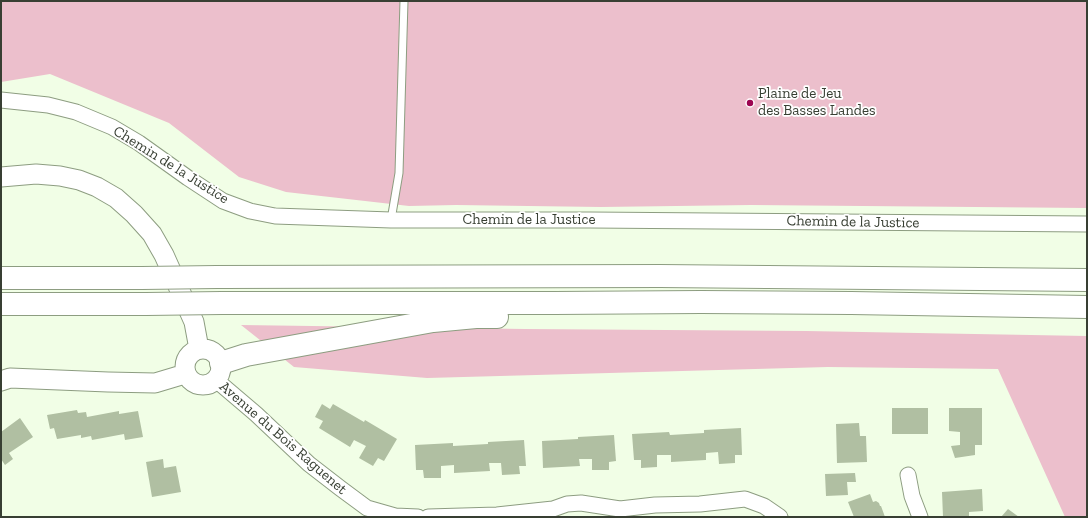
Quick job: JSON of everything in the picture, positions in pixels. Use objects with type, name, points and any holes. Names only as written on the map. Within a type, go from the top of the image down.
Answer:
[{"type":"highway","points":[[1,278],[676,276],[1087,280]]},
{"type":"highway","points":[[1,304],[772,302],[1087,306]]},
{"type":"highway","points":[[218,372],[246,356],[433,321],[476,317],[531,316],[554,303]]},
{"type":"street","name":"Chemin de la Justice","points":[[1,100],[48,105],[76,112],[112,127],[223,201],[250,211],[275,216],[391,220],[1087,224]]},
{"type":"street","points":[[1,177],[36,174],[60,176],[79,180],[97,187],[116,198],[134,214],[152,234],[164,255],[194,322],[199,349]]},
{"type":"street","points":[[199,349],[210,350],[219,358],[218,372],[211,383],[199,385],[193,383],[188,379],[186,374],[184,367],[185,361],[188,355],[193,351],[199,349]]},
{"type":"street","name":"Avenue du Bois Raguenet","points":[[218,372],[256,414],[309,464],[367,508],[395,516],[418,517]]},
{"type":"street","points":[[1,381],[10,378],[155,383],[186,374]]},
{"type":"street","points":[[908,475],[912,496],[920,517]]},
{"type":"street","points":[[428,517],[497,515],[553,509],[567,504],[581,503],[620,509],[655,505],[700,504],[745,499],[764,506],[780,517]]},
{"type":"lane","points":[[391,220],[399,173],[404,1]]},
{"type":"shaded area","name":"Plaine de Jeu des Basses Landes","points":[[1,1],[1087,1],[1087,208],[751,205],[601,207],[456,205],[409,206],[286,192],[239,177],[169,123],[50,74],[1,82]]},
{"type":"shaded area","points":[[241,325],[806,331],[1087,336],[1087,517],[1065,517],[998,369],[828,367],[427,378],[294,367]]},
{"type":"building","points":[[322,404],[330,409],[333,404],[364,422],[365,420],[397,439],[384,461],[378,458],[373,466],[359,458],[366,446],[354,440],[350,447],[319,428],[323,421],[315,417]]},
{"type":"building","points":[[892,408],[928,408],[928,434],[892,434]]},
{"type":"building","points":[[949,408],[982,408],[982,445],[975,445],[975,455],[955,458],[951,446],[960,445],[960,432],[949,431]]},
{"type":"building","points":[[77,410],[78,413],[86,412],[87,417],[119,411],[119,414],[138,411],[143,437],[125,440],[124,434],[92,440],[91,436],[81,438],[81,435],[57,439],[54,428],[50,429],[47,415]]},
{"type":"building","points":[[20,418],[33,437],[9,453],[13,459],[5,465],[1,459],[1,432]]},
{"type":"building","points":[[859,423],[860,436],[866,436],[867,462],[837,463],[836,424]]},
{"type":"building","points":[[741,428],[742,455],[735,455],[735,463],[719,464],[718,452],[706,453],[706,460],[671,462],[671,455],[657,455],[657,467],[641,468],[641,460],[634,460],[632,434],[669,432],[670,435],[704,433],[704,430]]},
{"type":"building","points":[[614,435],[616,461],[609,462],[609,470],[592,470],[592,459],[579,459],[580,466],[543,468],[542,441]]},
{"type":"building","points":[[524,440],[526,466],[519,466],[520,474],[502,475],[501,463],[489,463],[490,471],[454,473],[454,465],[441,466],[441,478],[424,478],[423,470],[416,470],[415,445],[453,443],[453,446]]},
{"type":"building","points":[[163,459],[164,468],[176,466],[181,492],[152,497],[146,462]]},
{"type":"building","points":[[855,473],[856,482],[847,482],[848,495],[826,496],[825,474]]},
{"type":"building","points":[[982,489],[983,511],[969,512],[969,517],[943,517],[942,492]]},
{"type":"building","points":[[870,494],[873,502],[876,501],[881,506],[885,517],[854,517],[848,502]]},
{"type":"building","points":[[1008,509],[1019,517],[1001,517]]},
{"type":"place","name":"Plaine de Jeu des Basses Landes","points":[[750,103]]}]
